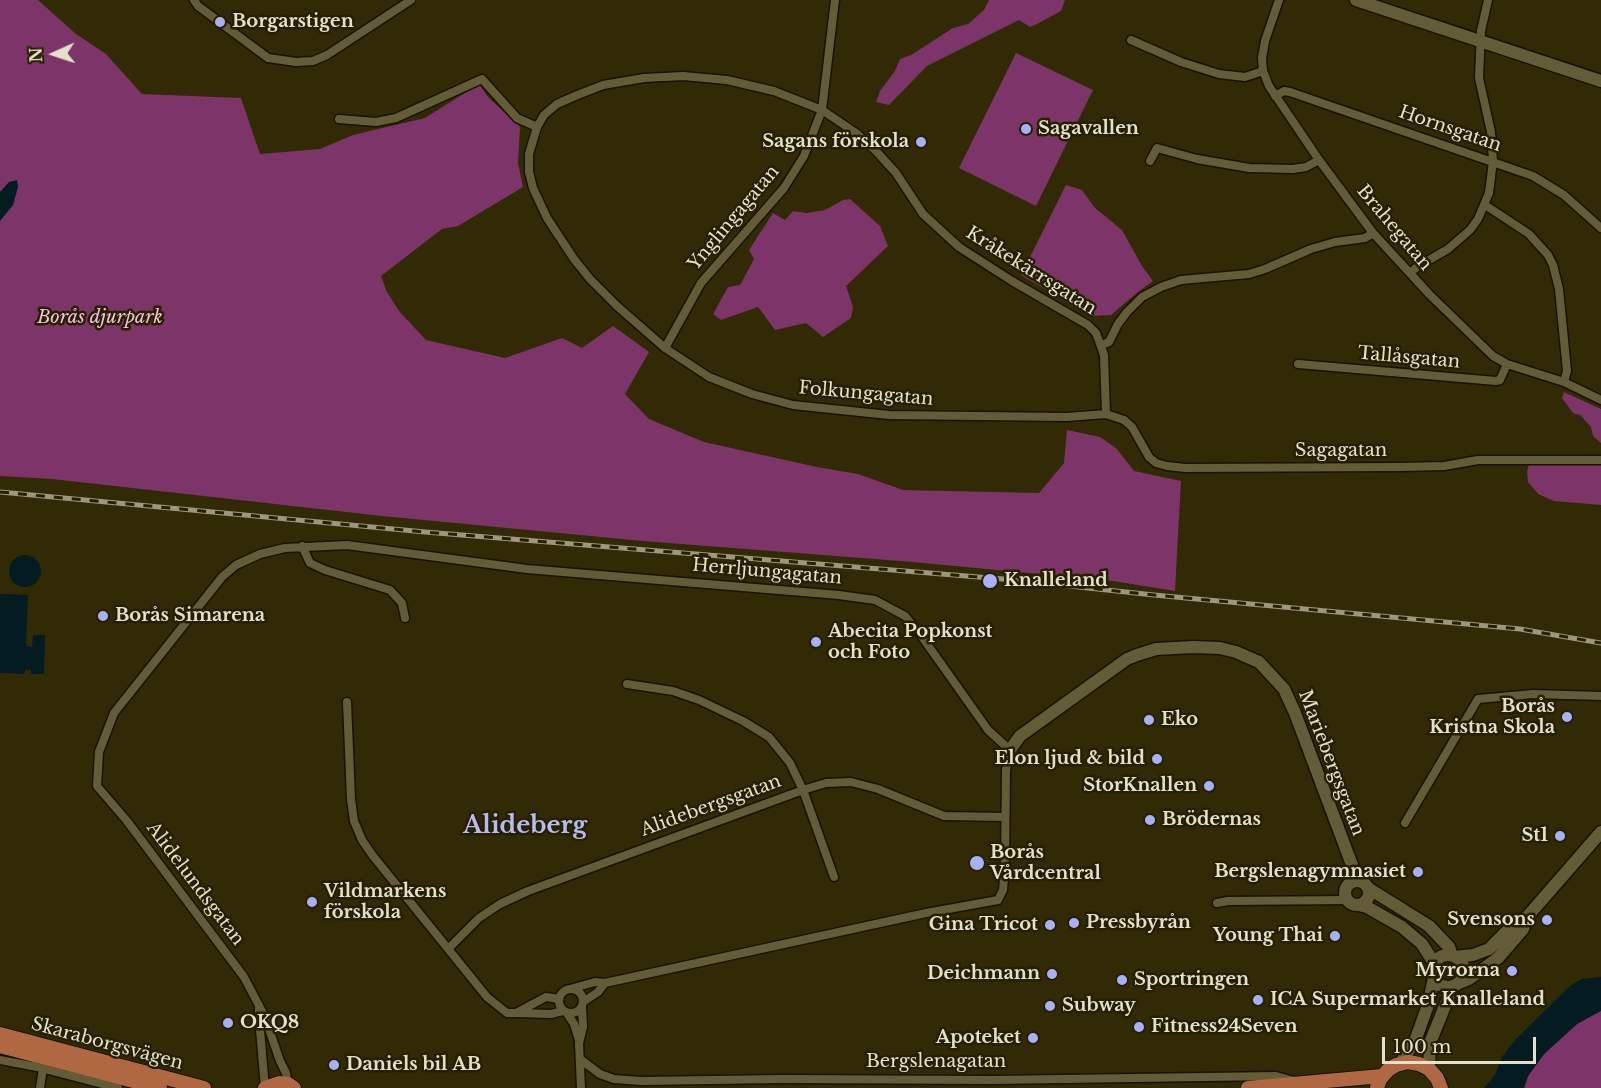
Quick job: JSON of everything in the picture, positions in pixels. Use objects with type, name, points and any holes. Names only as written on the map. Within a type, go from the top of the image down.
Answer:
[{"type":"main road","name":"Skaraborgsvägen","points":[[0,1034],[204,1088]]},
{"type":"main road","name":"Skaraborgsvägen","points":[[0,1046],[160,1088]]},
{"type":"main road","points":[[1248,1088],[1298,1082],[1380,1082],[1388,1070],[1400,1064],[1415,1063],[1430,1069],[1443,1086]]},
{"type":"main road","points":[[265,1088],[276,1083],[294,1086]]},
{"type":"street","points":[[194,0],[198,6],[268,58],[296,62],[313,61],[327,55],[411,0]]},
{"type":"street","name":"Ynglingagatan","points":[[665,348],[701,283],[784,188],[804,156],[822,110],[835,0]]},
{"type":"street","name":"Brahegatan","points":[[1279,0],[1265,40],[1262,58],[1263,71],[1275,96],[1373,233],[1483,348],[1507,364],[1564,382],[1601,400]]},
{"type":"street","points":[[1356,0],[1601,81]]},
{"type":"street","points":[[1410,273],[1461,240],[1478,219],[1485,205],[1492,178],[1493,161],[1491,132],[1479,78],[1481,41],[1488,0]]},
{"type":"street","points":[[1131,40],[1181,62],[1219,74],[1245,77],[1263,71]]},
{"type":"street","name":"Kråkekärrsgatan","points":[[529,154],[537,127],[544,115],[557,104],[603,86],[644,78],[683,76],[727,80],[774,91],[822,110],[856,133],[896,173],[923,214],[958,247],[1088,325],[1096,333],[1102,345]]},
{"type":"street","points":[[339,119],[376,122],[396,117],[482,79],[517,118],[537,127]]},
{"type":"street","name":"Hornsgatan","points":[[1275,96],[1284,91],[1290,92],[1533,176],[1564,195],[1601,228]]},
{"type":"street","points":[[1150,161],[1157,148],[1214,163],[1249,168],[1306,168],[1320,160]]},
{"type":"street","name":"Folkungagatan","points":[[529,154],[529,172],[533,188],[547,218],[574,260],[617,306],[665,348],[709,377],[752,394],[793,405],[889,416],[1067,417],[1106,414]]},
{"type":"street","points":[[1485,205],[1529,234],[1548,255],[1553,265],[1559,289],[1567,371],[1564,382]]},
{"type":"street","points":[[1106,414],[1102,345],[1109,342],[1126,312],[1142,297],[1182,280],[1249,274],[1311,249],[1335,242],[1365,238],[1373,233]]},
{"type":"street","name":"Tallåsgatan","points":[[1298,364],[1496,381],[1500,380],[1507,364]]},
{"type":"street","name":"Sagagatan","points":[[1106,414],[1124,420],[1131,427],[1149,457],[1156,463],[1167,466],[1400,467],[1444,466],[1478,460],[1601,460]]},
{"type":"street","name":"Herrljungagatan","points":[[97,786],[99,752],[114,713],[222,577],[236,565],[260,554],[302,546],[347,545],[527,569],[875,600],[905,616],[988,730],[1010,750]]},
{"type":"street","points":[[302,546],[310,563],[325,570],[390,590],[402,603],[405,618]]},
{"type":"street","name":"Mariebergsgatan","points":[[1010,750],[1020,736],[1127,659],[1156,649],[1220,648],[1236,652],[1259,662],[1284,689],[1363,884]]},
{"type":"street","points":[[627,684],[647,685],[699,700],[743,721],[769,737],[790,763],[803,790],[834,877]]},
{"type":"street","points":[[1405,824],[1478,699],[1533,694],[1601,696]]},
{"type":"street","points":[[347,702],[351,799],[354,820],[362,840],[488,998],[507,1013],[576,1013],[605,983]]},
{"type":"street","points":[[581,1088],[579,1043],[574,1024],[560,1007],[559,999],[562,993],[570,989],[936,911],[998,900],[1003,890],[1005,868],[1004,817],[1006,770],[1010,750]]},
{"type":"street","name":"Alidebergsgatan","points":[[449,948],[480,918],[500,904],[528,891],[803,790],[839,782],[851,782],[879,789],[945,816],[1004,817]]},
{"type":"street","name":"Alidelundsgatan","points":[[97,786],[121,813],[244,977],[265,1017],[280,1061],[294,1086]]},
{"type":"street","points":[[1400,1064],[1414,1041],[1428,1005],[1434,978],[1432,969],[1434,963],[1442,956],[1473,956],[1489,950],[1515,924],[1527,917],[1601,832]]},
{"type":"street","points":[[1430,1069],[1430,1043],[1456,984],[1463,977],[1464,970],[1460,961],[1453,956],[1449,947],[1429,926],[1363,884],[1353,882],[1347,888],[1345,892],[1353,903],[1393,921],[1412,934],[1422,944],[1434,963]]},
{"type":"street","points":[[1216,903],[1228,901],[1353,903],[1368,899],[1363,884]]},
{"type":"street","points":[[1434,978],[1442,986],[1469,979],[1498,958],[1523,928],[1527,917]]},
{"type":"street","points":[[570,989],[578,991],[583,1004],[583,1027],[579,1043]]},
{"type":"street","points":[[516,1013],[546,997],[559,999]]},
{"type":"street","name":"Alidelundsgatan","points":[[260,1007],[265,1088]]},
{"type":"street","name":"Bergslenagatan","points":[[580,1059],[600,1074],[614,1079],[641,1081],[1276,1076],[1298,1082]]},
{"type":"street","points":[[0,1060],[43,1068],[118,1088]]},
{"type":"street","points":[[40,1088],[43,1068]]},
{"type":"green space","name":"Borås djurpark","points":[[0,0],[38,0],[76,34],[106,54],[142,94],[241,98],[260,154],[320,149],[353,135],[425,118],[479,84],[488,97],[520,127],[518,163],[523,187],[458,226],[442,229],[381,276],[387,292],[399,311],[426,340],[505,358],[562,338],[582,348],[613,326],[649,352],[625,394],[649,419],[704,442],[858,474],[903,490],[1039,493],[1064,463],[1067,430],[1100,437],[1116,448],[1134,471],[1181,481],[1175,591],[1113,581],[913,562],[643,541],[382,516],[52,479],[0,476]]},
{"type":"green space","points":[[989,0],[1065,0],[1061,11],[1037,24],[1030,27],[1019,20],[927,66],[889,105],[876,102],[880,91],[895,71],[900,59],[911,55],[953,28],[968,24],[984,10]]},
{"type":"green space","name":"Sagavallen","points":[[1016,53],[1093,90],[1036,206],[959,168]]},
{"type":"green space","points":[[1066,185],[1082,190],[1095,208],[1122,230],[1153,281],[1111,315],[1090,316],[1021,275]]},
{"type":"green space","points":[[850,199],[880,226],[888,246],[846,286],[853,307],[851,318],[823,337],[806,323],[775,330],[758,307],[721,320],[713,314],[728,287],[740,285],[754,259],[749,250],[773,213],[785,220],[793,211],[807,213],[825,210],[843,200]]},
{"type":"green space","points":[[1564,392],[1601,409],[1601,443],[1593,436],[1591,427],[1580,415],[1573,413],[1562,398]]},
{"type":"green space","points":[[1529,464],[1601,465],[1601,505],[1554,501],[1538,494],[1528,482]]},
{"type":"green space","points":[[1601,1011],[1601,1088],[1524,1088],[1528,1076],[1544,1054],[1577,1024]]},
{"type":"water","points":[[17,180],[18,187],[13,205],[0,221],[0,192],[9,182]]},
{"type":"water","points":[[25,555],[36,560],[41,571],[36,582],[25,587],[14,582],[9,571],[14,560]]},
{"type":"water","points":[[0,594],[28,595],[26,646],[32,647],[33,635],[45,635],[44,674],[31,674],[31,670],[25,670],[24,674],[0,673]]},
{"type":"water","points":[[1601,977],[1601,1011],[1577,1024],[1544,1054],[1528,1076],[1524,1088],[1484,1088],[1495,1075],[1502,1057],[1515,1040],[1570,986],[1582,979]]},
{"type":"railway","points":[[0,492],[425,532],[1003,579],[1520,629],[1601,643]]},
{"type":"place","name":"Borgarstigen","points":[[220,22]]},
{"type":"place","name":"Sagavallen","points":[[1026,129]]},
{"type":"place","name":"Sagans förskola","points":[[921,142]]},
{"type":"place","name":"Knalleland","points":[[990,581]]},
{"type":"place","name":"Borås Simarena","points":[[103,616]]},
{"type":"place","name":"Abecita Popkonst och Foto","points":[[816,642]]},
{"type":"place","name":"Borås Kristna Skola","points":[[1567,717]]},
{"type":"place","name":"Eko","points":[[1149,720]]},
{"type":"place","name":"Elon ljud & bild","points":[[1157,759]]},
{"type":"place","name":"StorKnallen","points":[[1209,786]]},
{"type":"place","name":"Brödernas","points":[[1150,820]]},
{"type":"place","name":"St1","points":[[1560,836]]},
{"type":"place","name":"Borås Vårdcentral","points":[[977,863]]},
{"type":"place","name":"Bergslenagymnasiet","points":[[1418,872]]},
{"type":"place","name":"Vildmarkens förskola","points":[[312,902]]},
{"type":"place","name":"Svensons","points":[[1547,920]]},
{"type":"place","name":"Pressbyrån","points":[[1074,923]]},
{"type":"place","name":"Gina Tricot","points":[[1050,925]]},
{"type":"place","name":"Young Thai","points":[[1335,936]]},
{"type":"place","name":"Myrorna","points":[[1512,971]]},
{"type":"place","name":"Deichmann","points":[[1052,974]]},
{"type":"place","name":"Sportringen","points":[[1122,980]]},
{"type":"place","name":"ICA Supermarket Knalleland","points":[[1258,1000]]},
{"type":"place","name":"Subway","points":[[1050,1006]]},
{"type":"place","name":"OKQ8","points":[[228,1023]]},
{"type":"place","name":"Fitness24Seven","points":[[1139,1027]]},
{"type":"place","name":"Apoteket","points":[[1033,1038]]},
{"type":"place","name":"Daniels bil AB","points":[[334,1065]]},
{"type":"district","name":"Alideberg","points":[[525,826]]}]
